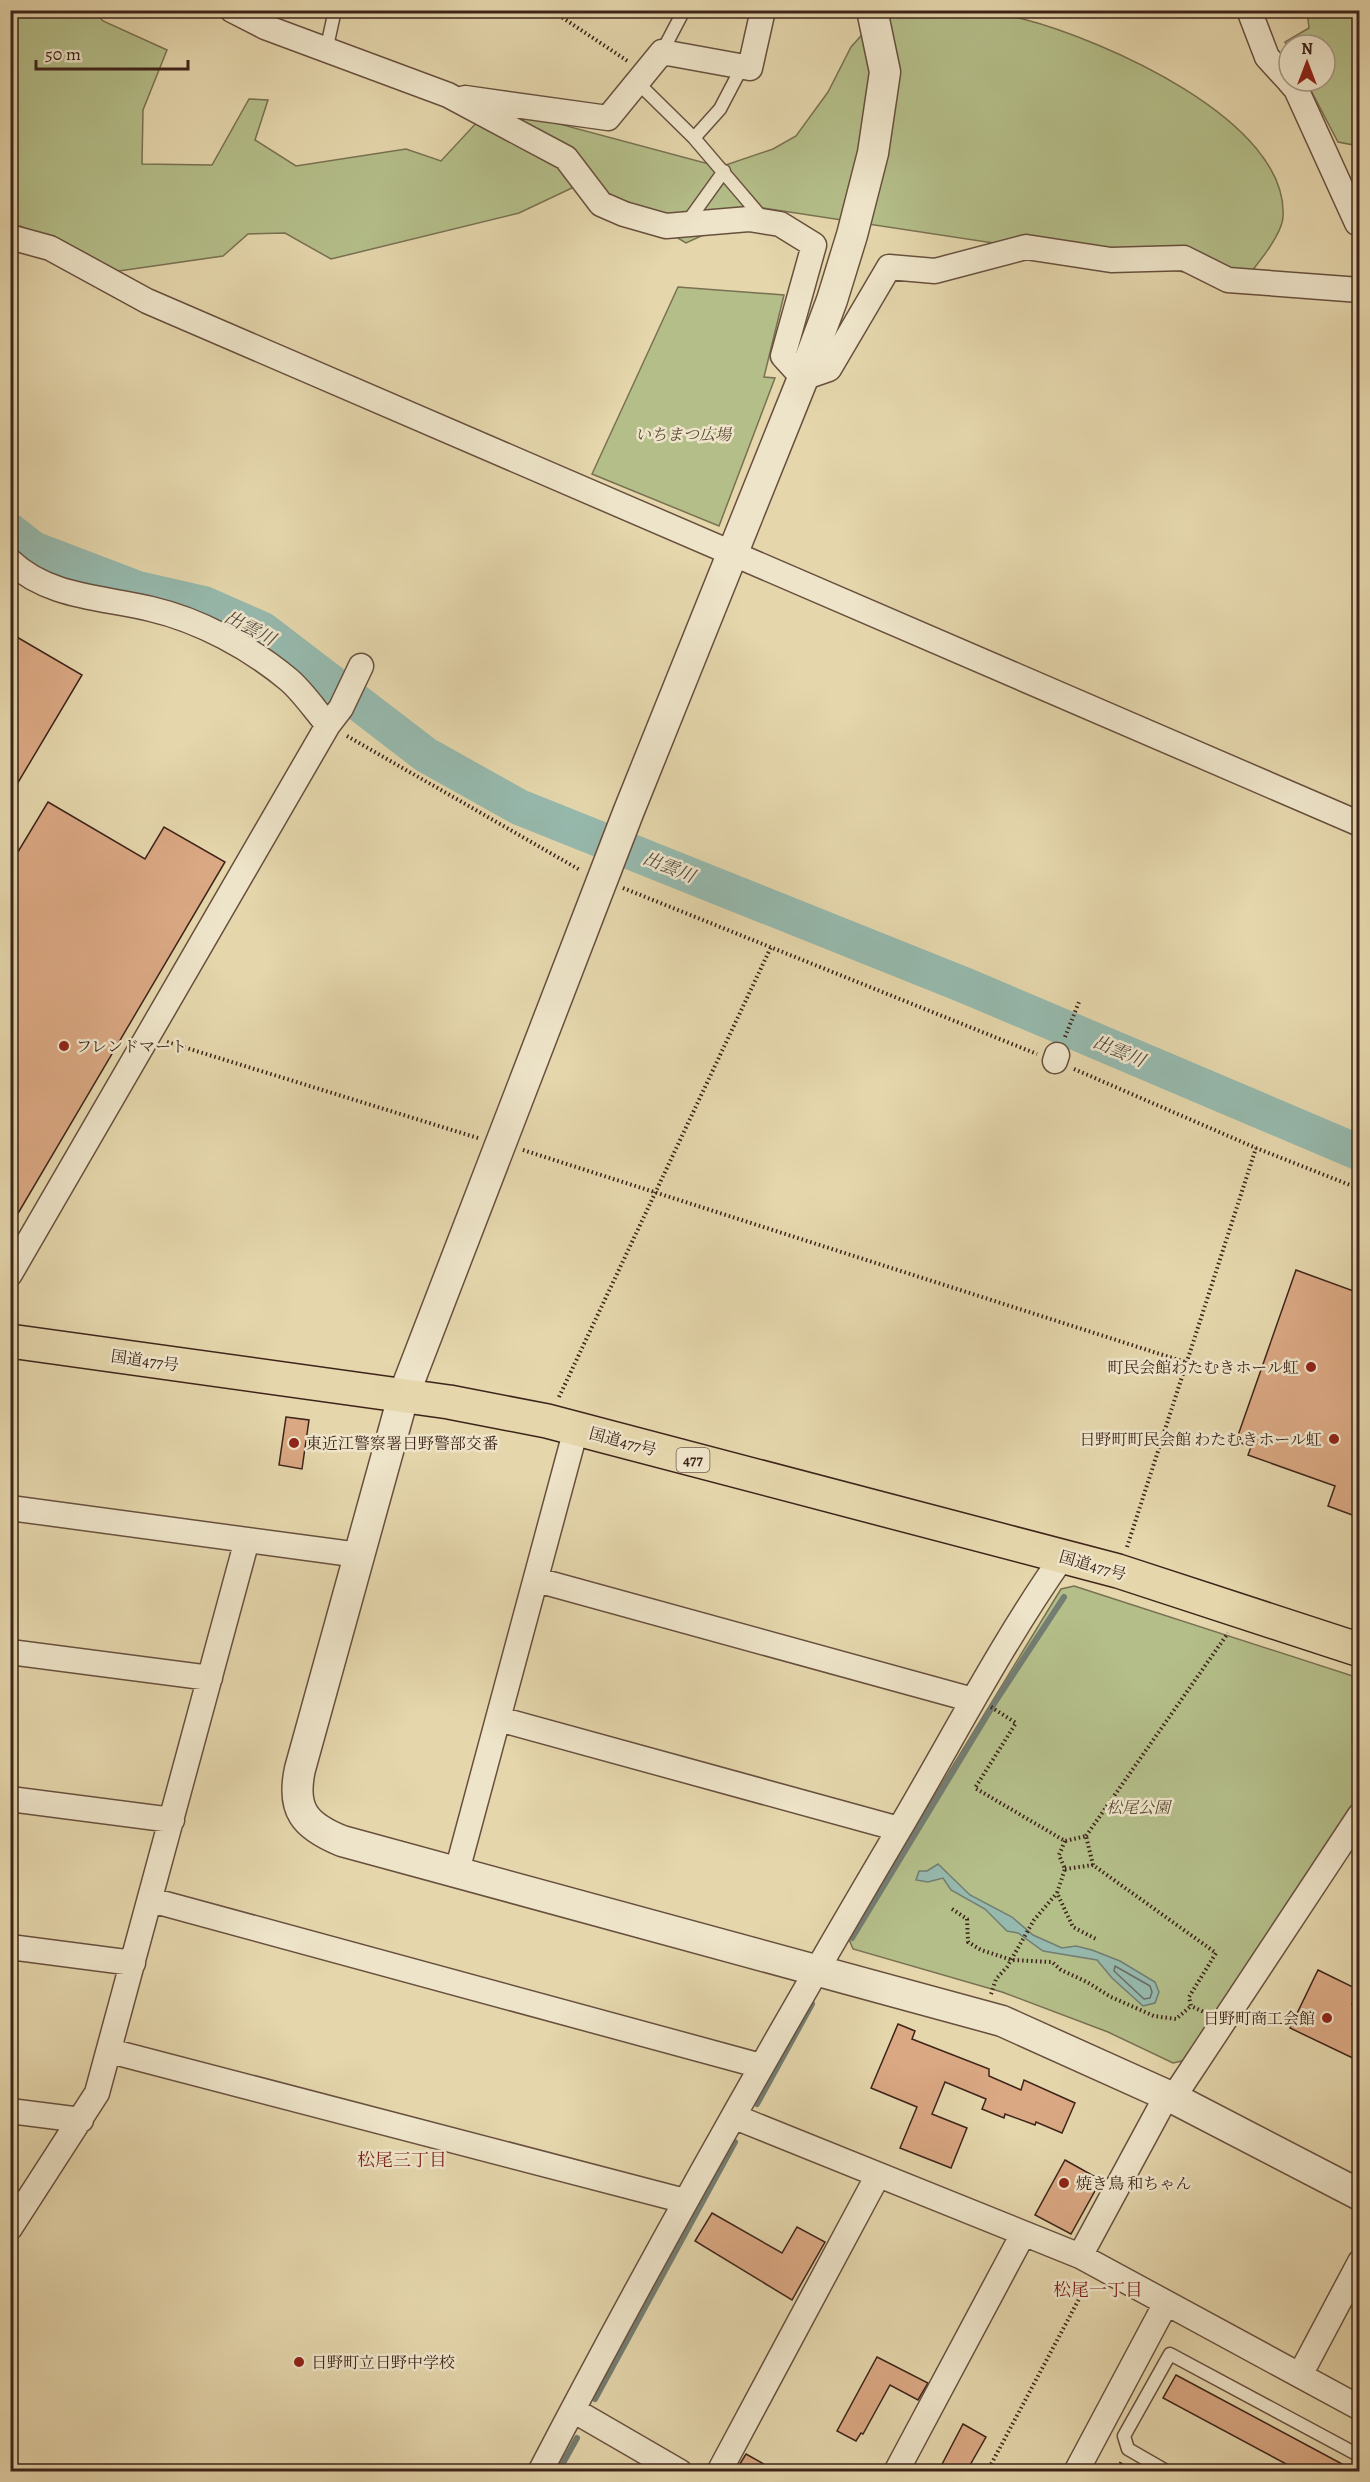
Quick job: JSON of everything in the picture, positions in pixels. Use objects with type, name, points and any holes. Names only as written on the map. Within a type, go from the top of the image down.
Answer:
[{"type":"highway","name":"国道477号","points":[[10,1341],[403,1396],[561,1425],[1063,1556],[1359,1650]]},
{"type":"street","points":[[232,10],[265,27],[447,95],[566,158],[601,204],[666,226],[749,219],[780,224],[814,245],[783,356],[804,378]]},
{"type":"street","points":[[447,95],[608,118],[662,52],[750,68],[763,10]]},
{"type":"street","points":[[872,10],[885,72],[873,153],[852,236],[804,378],[628,813],[403,1396],[300,1769],[297,1784],[300,1808],[311,1826],[342,1841],[1002,2021],[1170,2097],[1359,2195]]},
{"type":"street","points":[[1249,10],[1267,57],[1277,68]]},
{"type":"street","points":[[1298,93],[1357,223],[1359,223]]},
{"type":"street","points":[[10,237],[50,248],[147,301],[1359,824]]},
{"type":"street","points":[[804,378],[829,369],[889,267],[935,271],[1026,247],[1111,260],[1184,258],[1228,280],[1359,290]]},
{"type":"street","points":[[10,561],[50,587],[94,600],[152,609],[195,624],[232,643],[289,681],[334,717]]},
{"type":"street","points":[[10,1274],[146,1036],[334,717],[361,666]]},
{"type":"street","points":[[457,1871],[537,1580],[561,1425]]},
{"type":"street","points":[[10,1508],[359,1555]]},
{"type":"street","points":[[10,2228],[97,2093],[247,1540]]},
{"type":"street","points":[[540,2472],[685,2201],[735,2117],[815,1970],[973,1700],[1063,1556]]},
{"type":"street","points":[[537,1580],[973,1700]]},
{"type":"street","points":[[10,1652],[210,1678]]},
{"type":"street","points":[[499,1719],[899,1829]]},
{"type":"street","points":[[10,1799],[172,1820]]},
{"type":"street","points":[[1089,2260],[1170,2097],[1359,1815]]},
{"type":"street","points":[[151,1900],[761,2066]]},
{"type":"street","points":[[10,1947],[134,1963]]},
{"type":"street","points":[[110,2051],[685,2201]]},
{"type":"street","points":[[10,2111],[81,2120]]},
{"type":"street","points":[[735,2117],[1089,2260],[1359,2408]]},
{"type":"street","points":[[720,2472],[878,2175]]},
{"type":"street","points":[[896,2472],[1023,2234]]},
{"type":"street","points":[[1300,2376],[1359,2262]]},
{"type":"street","points":[[1076,2472],[1166,2303]]},
{"type":"street","points":[[573,2410],[680,2472]]},
{"type":"lane","points":[[326,51],[334,10]]},
{"type":"lane","points":[[662,52],[684,10]]},
{"type":"lane","points":[[694,138],[720,109],[742,67]]},
{"type":"lane","points":[[641,78],[724,171],[765,222]]},
{"type":"lane","points":[[685,225],[724,171]]},
{"type":"lane","points":[[1168,2472],[1128,2450],[1124,2436],[1170,2354],[1359,2456]]},
{"type":"path","points":[[551,10],[641,78]]},
{"type":"path","points":[[334,717],[602,882],[1056,1058],[1256,1148],[1359,1189]]},
{"type":"path","points":[[561,1425],[656,1192],[771,947]]},
{"type":"path","points":[[1056,1058],[1079,1002]]},
{"type":"path","points":[[146,1036],[656,1192],[1188,1363]]},
{"type":"path","points":[[1118,1572],[1188,1363],[1256,1148]]},
{"type":"path","points":[[1000,1713],[1016,1723],[975,1788],[1065,1841],[1086,1836],[1199,1671],[1234,1625]]},
{"type":"path","points":[[1086,1836],[1093,1865],[1216,1953],[1189,1997],[1191,2006]]},
{"type":"path","points":[[991,1994],[996,1979],[1012,1960],[1030,1928],[1058,1893],[1065,1869],[1059,1855],[1065,1841]]},
{"type":"path","points":[[1065,1869],[1093,1865]]},
{"type":"path","points":[[1058,1893],[1073,1927],[1098,1940]]},
{"type":"path","points":[[952,1909],[967,1919],[968,1942],[981,1950],[1012,1960],[1052,1962],[1061,1970],[1111,1997],[1155,2016],[1176,2019],[1191,2006]]},
{"type":"path","points":[[1191,2006],[1222,2022]]},
{"type":"path","points":[[987,2472],[1089,2260]]},
{"type":"green space","points":[[11,10],[94,11],[103,21],[167,50],[143,110],[142,164],[212,165],[249,99],[268,100],[255,140],[296,166],[406,149],[441,161],[492,106],[720,167],[773,149],[796,136],[828,92],[851,47],[878,17],[933,14],[1019,18],[1057,29],[1141,65],[1184,89],[1224,117],[1256,148],[1277,181],[1283,217],[1273,242],[1243,281],[763,208],[686,243],[610,198],[591,179],[519,213],[331,259],[285,233],[248,234],[223,256],[112,272],[20,226],[11,227]]},
{"type":"green space","points":[[1307,11],[1359,11],[1359,146],[1338,142],[1312,93],[1337,93],[1337,33],[1300,33],[1309,28]]},
{"type":"green space","name":"いちまつ広場","points":[[678,287],[784,295],[764,377],[775,378],[719,526],[592,474]]},
{"type":"green space","name":"松尾公園","points":[[1074,1586],[1359,1678],[1359,1797],[1186,2060],[1173,2063],[1108,2032],[1002,1992],[853,1949],[848,1937],[1061,1589]]},
{"type":"water","points":[[938,1864],[970,1895],[1012,1917],[1033,1935],[1062,1948],[1076,1946],[1092,1950],[1120,1961],[1155,1982],[1159,1992],[1155,2003],[1143,2006],[1112,1978],[1097,1960],[1043,1951],[1018,1933],[1007,1931],[985,1909],[951,1890],[943,1878],[928,1882],[916,1880],[919,1871],[927,1871]]},
{"type":"building","points":[[10,633],[82,675],[10,796]]},
{"type":"building","name":"フレンドマート","points":[[48,802],[145,859],[164,827],[225,862],[10,1227],[10,865]]},
{"type":"building","name":"町民会館わたむきホール虹","points":[[1296,1270],[1359,1293],[1359,1503],[1355,1516],[1328,1506],[1335,1486],[1248,1455],[1251,1447],[1236,1441]]},
{"type":"building","name":"東近江警察署日野警部交番","points":[[286,1417],[309,1420],[302,1469],[279,1465]]},
{"type":"building","name":"日野町商工会館","points":[[1318,1970],[1359,1990],[1352,2004],[1359,2007],[1359,2061],[1290,2028]]},
{"type":"building","points":[[898,2024],[915,2031],[912,2039],[989,2069],[989,2076],[1021,2090],[1024,2080],[1075,2103],[1062,2133],[1036,2122],[1035,2125],[1005,2114],[1004,2118],[982,2109],[986,2099],[945,2082],[932,2114],[967,2128],[951,2168],[900,2148],[917,2107],[871,2088]]},
{"type":"building","points":[[1065,2160],[1101,2180],[1071,2234],[1035,2215]]},
{"type":"building","points":[[712,2213],[782,2253],[797,2227],[825,2242],[792,2300],[695,2241]]},
{"type":"building","points":[[877,2357],[928,2383],[918,2400],[890,2385],[863,2434],[861,2433],[856,2441],[837,2431]]},
{"type":"building","points":[[1176,2375],[1357,2472],[1301,2472],[1163,2398]]},
{"type":"building","points":[[963,2424],[986,2437],[966,2472],[938,2472]]},
{"type":"building","points":[[746,2454],[778,2472],[735,2472]]},
{"type":"waterway","name":"出雲川","points":[[10,531],[33,549],[138,589],[204,604],[263,630],[426,755],[519,807],[964,985],[1360,1153]]},
{"type":"waterway","points":[[852,1938],[997,1699],[1064,1597]]},
{"type":"waterway","points":[[757,2104],[812,2004]]},
{"type":"waterway","points":[[595,2399],[735,2142]]},
{"type":"waterway","points":[[558,2472],[577,2438]]},
{"type":"place","name":"フレンドマート","points":[[64,1046]]},
{"type":"place","name":"町民会館わたむきホール虹","points":[[1311,1367]]},
{"type":"place","name":"日野町町民会館 わたむきホール虹","points":[[1334,1439]]},
{"type":"place","name":"東近江警察署日野警部交番","points":[[294,1443]]},
{"type":"place","name":"日野町商工会館","points":[[1327,2018]]},
{"type":"place","name":"焼き鳥 和ちゃん","points":[[1064,2183]]},
{"type":"place","name":"日野町立日野中学校","points":[[299,2362]]},
{"type":"district","name":"松尾三丁目","points":[[402,2160]]},
{"type":"district","name":"松尾一丁目","points":[[1098,2290]]}]
